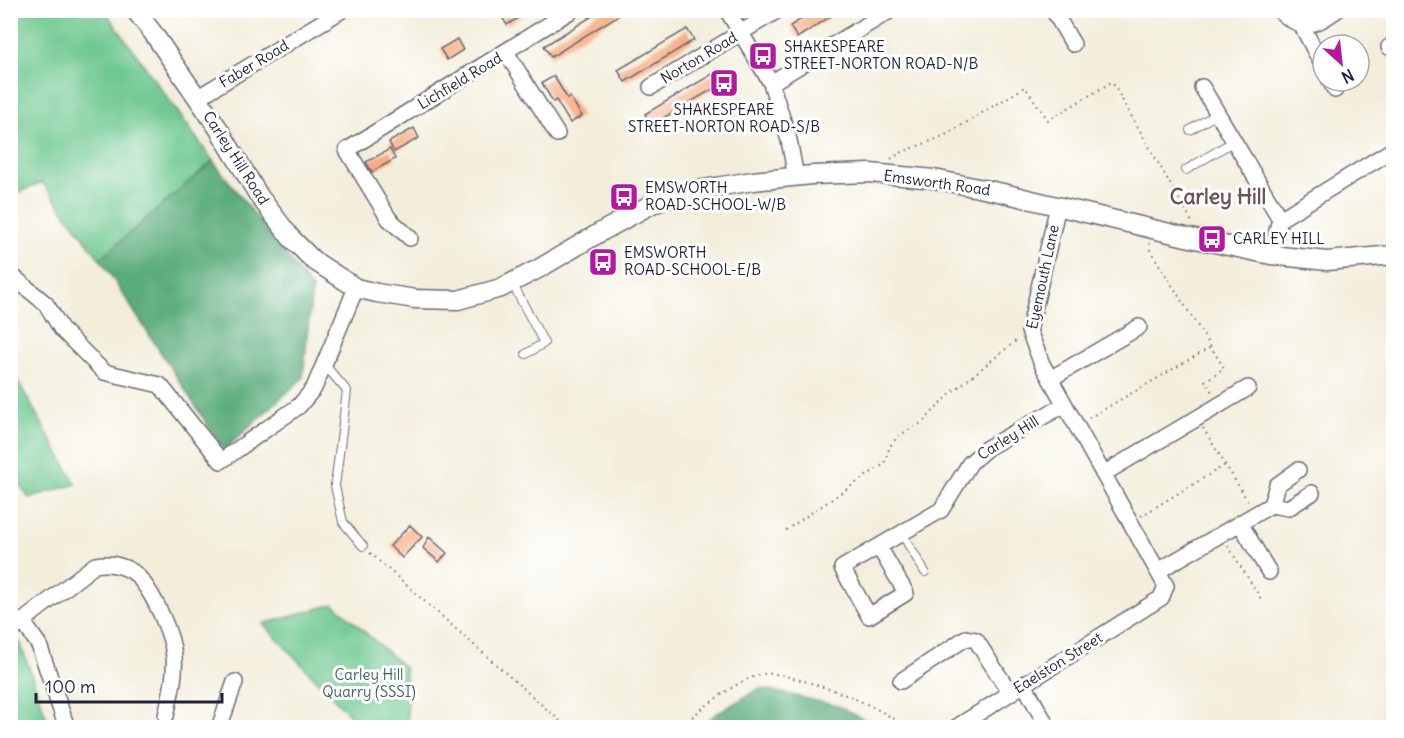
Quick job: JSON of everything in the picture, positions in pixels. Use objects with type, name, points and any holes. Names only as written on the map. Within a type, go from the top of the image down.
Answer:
[{"type":"street","name":"Carley Hill Road","points":[[135,10],[197,98],[259,196],[291,238],[313,260],[356,288]]},
{"type":"street","name":"Faber Road","points":[[197,98],[342,10]]},
{"type":"street","name":"Lichfield Road","points":[[410,238],[389,219],[347,150],[572,10]]},
{"type":"street","points":[[727,10],[771,83],[789,140],[796,177]]},
{"type":"street","name":"Norton Road","points":[[651,87],[778,10]]},
{"type":"street","points":[[771,83],[891,10]]},
{"type":"street","points":[[1053,10],[1073,44]]},
{"type":"street","points":[[1279,10],[1292,23],[1302,26],[1323,19],[1337,10]]},
{"type":"street","points":[[1302,26],[1311,43]]},
{"type":"street","points":[[506,52],[557,134]]},
{"type":"street","points":[[1202,87],[1280,219]]},
{"type":"street","points":[[1271,255],[1280,219],[1394,149]]},
{"type":"street","name":"Emsworth Road","points":[[356,288],[415,299],[459,300],[512,283],[652,204],[703,189],[753,181],[870,173],[934,179],[1003,193],[1271,255],[1327,261],[1394,255]]},
{"type":"street","name":"Eyemouth Lane","points":[[1059,206],[1029,331],[1050,379],[1166,586],[1161,598]]},
{"type":"street","points":[[10,274],[46,304],[62,330],[104,372],[160,385],[221,461],[299,406],[314,388],[356,288]]},
{"type":"street","points":[[1050,379],[1139,327]]},
{"type":"street","points":[[1103,474],[1248,388]]},
{"type":"street","name":"Carley Hill","points":[[879,547],[906,593],[869,616],[842,568],[941,510],[970,463],[987,448],[1064,405]]},
{"type":"street","points":[[1271,505],[1277,485],[1298,470]]},
{"type":"street","points":[[1158,572],[1271,505],[1288,508],[1312,493]]},
{"type":"street","points":[[1240,523],[1269,572]]},
{"type":"street","points":[[67,728],[39,645],[17,627],[95,565],[112,564],[128,569],[141,579],[162,618],[174,657],[173,685],[166,716]]},
{"type":"street","name":"Eaelston Street","points":[[955,728],[1161,598]]},
{"type":"street","points":[[901,681],[969,638],[979,644],[1010,693]]},
{"type":"street","points":[[219,728],[235,682]]},
{"type":"street","points":[[1024,684],[1048,728]]},
{"type":"lane","points":[[1190,129],[1218,113]]},
{"type":"lane","points":[[1186,170],[1234,141]]},
{"type":"lane","points":[[512,283],[544,343],[526,354]]},
{"type":"lane","points":[[324,364],[347,391],[335,486],[343,522],[363,546]]},
{"type":"lane","points":[[902,534],[926,572]]},
{"type":"path","points":[[590,10],[593,16]]},
{"type":"path","points":[[799,10],[804,18]]},
{"type":"path","points":[[806,10],[809,15]]},
{"type":"path","points":[[870,173],[900,153],[944,136],[1025,87],[1048,120],[1112,82],[1202,240]]},
{"type":"path","points":[[1151,229],[1150,250],[1224,368],[1205,381],[1219,405]]},
{"type":"path","points":[[786,530],[884,464],[890,446],[898,436],[923,422],[951,393],[1029,331]]},
{"type":"path","points":[[1076,426],[1211,347]]},
{"type":"path","points":[[1197,418],[1256,514]]},
{"type":"path","points":[[1131,522],[1225,465]]},
{"type":"path","points":[[1221,534],[1263,602]]},
{"type":"path","points":[[363,546],[568,728]]},
{"type":"path","points":[[678,728],[707,705],[741,684],[764,674],[788,676],[857,698],[884,711],[908,728]]},
{"type":"path","points":[[1386,728],[1394,697]]},
{"type":"green space","points":[[10,11],[105,11],[213,161],[100,259],[42,182],[11,196]]},
{"type":"green space","points":[[213,161],[312,289],[303,378],[224,450],[100,259]]},
{"type":"green space","points":[[10,369],[76,484],[29,498],[11,473]]},
{"type":"green space","name":"Carley Hill Quarry (SSSI)","points":[[334,604],[405,668],[408,727],[361,727],[263,624]]},
{"type":"green space","points":[[20,642],[46,716],[27,727],[11,727],[11,650]]},
{"type":"green space","points":[[760,688],[838,706],[878,727],[699,727]]},
{"type":"building","points":[[506,10],[531,10],[507,25],[500,14]]},
{"type":"building","points":[[602,10],[627,10],[551,57],[544,46]]},
{"type":"building","points":[[816,10],[841,10],[797,38],[790,26]]},
{"type":"building","points":[[687,29],[694,40],[625,82],[618,70]]},
{"type":"building","points":[[457,39],[463,50],[447,60],[440,49]]},
{"type":"building","points":[[714,73],[720,85],[651,125],[645,114]]},
{"type":"building","points":[[554,76],[567,98],[570,97],[582,116],[570,123],[556,100],[553,102],[542,83]]},
{"type":"building","points":[[414,128],[419,138],[394,152],[389,142]]},
{"type":"building","points":[[390,149],[395,159],[372,172],[366,162]]},
{"type":"building","points":[[410,525],[422,537],[402,558],[390,546]]},
{"type":"building","points":[[429,537],[447,553],[439,562],[423,548]]},
{"type":"place","name":"SHAKESPEARE STREET-NORTON ROAD-N/B","points":[[763,56]]},
{"type":"place","name":"SHAKESPEARE STREET-NORTON ROAD-S/B","points":[[724,83]]},
{"type":"place","name":"EMSWORTH ROAD-SCHOOL-W/B","points":[[624,197]]},
{"type":"place","name":"CARLEY HILL","points":[[1212,239]]},
{"type":"place","name":"EMSWORTH ROAD-SCHOOL-E/B","points":[[603,262]]},
{"type":"district","name":"Carley Hill","points":[[1218,197]]}]
